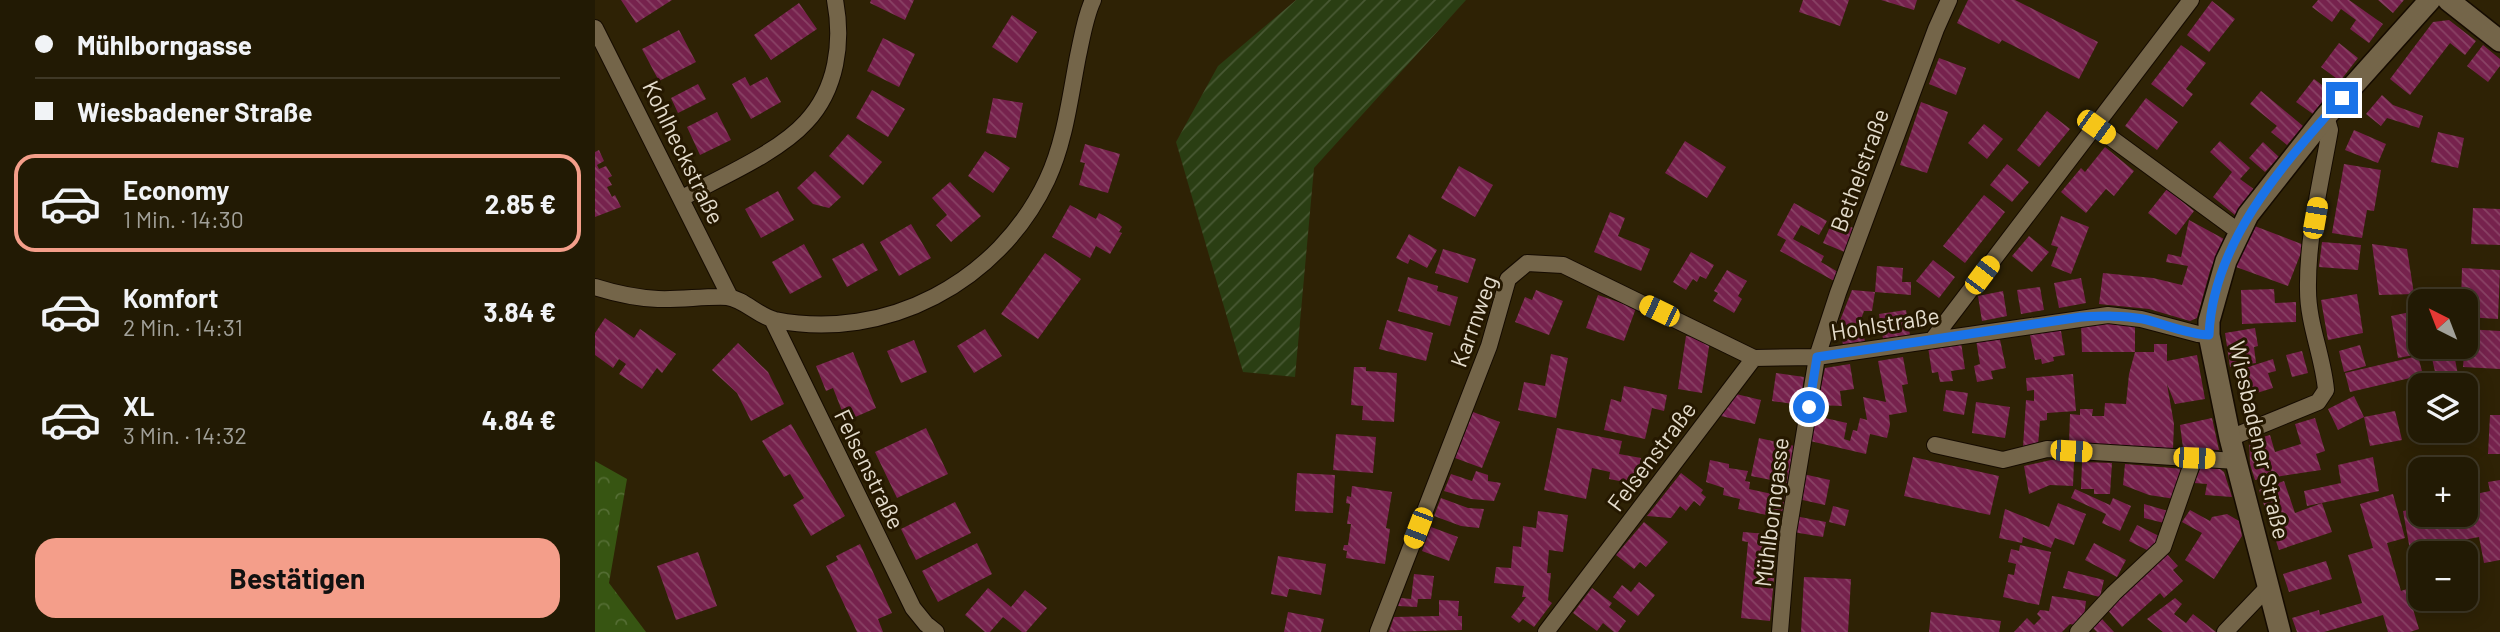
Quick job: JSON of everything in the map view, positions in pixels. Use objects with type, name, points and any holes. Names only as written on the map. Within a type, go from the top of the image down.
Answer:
[{"type":"street","points":[[682,198],[773,148],[807,122],[829,86],[839,45],[835,0]]},
{"type":"street","points":[[595,287],[657,299],[730,297],[772,320],[819,325],[867,321],[913,308],[955,286],[993,257],[1024,221],[1047,179],[1062,134],[1082,36],[1093,0]]},
{"type":"street","name":"Bethelstraße","points":[[1817,357],[1842,280],[1949,0]]},
{"type":"street","points":[[1933,339],[2191,0]]},
{"type":"street","name":"Wiesbadener Straße","points":[[2280,632],[2229,438],[2209,335],[2209,321],[2220,279],[2241,230],[2257,202],[2326,116],[2430,0]]},
{"type":"street","points":[[2448,0],[2500,41]]},
{"type":"street","name":"Kohlheckstraße","points":[[595,28],[730,297]]},
{"type":"street","points":[[2229,438],[2318,402],[2326,390],[2310,315],[2308,291],[2310,252],[2330,130],[2326,116]]},
{"type":"street","points":[[2096,127],[2231,226],[2241,230]]},
{"type":"street","name":"Karrnweg","points":[[1378,632],[1489,346],[1508,279],[1527,263],[1563,265],[1754,358]]},
{"type":"street","name":"Hohlstraße","points":[[1817,357],[2108,315],[2141,319],[2209,335]]},
{"type":"street","name":"Felsenstraße","points":[[772,320],[913,608],[936,632]]},
{"type":"street","points":[[1754,358],[1817,357]]},
{"type":"street","name":"Mühlborngasse","points":[[1780,632],[1787,533],[1817,357]]},
{"type":"street","name":"Felsenstraße","points":[[1546,632],[1754,358]]},
{"type":"street","points":[[1935,446],[2003,460],[2047,449],[2236,461]]},
{"type":"street","points":[[2078,632],[2114,593],[2163,547],[2194,458]]},
{"type":"street","points":[[2225,632],[2268,587]]},
{"type":"green space","points":[[1296,0],[1466,0],[1314,168],[1295,377],[1243,372],[1176,142],[1218,66]]},
{"type":"green space","points":[[595,461],[627,479],[609,583],[646,632],[595,632]]},
{"type":"building","points":[[621,0],[672,0],[636,23]]},
{"type":"building","points":[[871,0],[914,0],[905,20],[870,3]]},
{"type":"building","points":[[1803,0],[1849,0],[1840,26],[1799,12]]},
{"type":"building","points":[[1881,0],[1917,0],[1914,10]]},
{"type":"building","points":[[1968,0],[2015,0],[2098,42],[2079,79],[2002,40],[1999,44],[1957,23]]},
{"type":"building","points":[[2318,0],[2349,0],[2383,24],[2369,43],[2350,29],[2356,20],[2341,9],[2332,22],[2312,7]]},
{"type":"building","points":[[2378,0],[2404,0],[2393,13]]},
{"type":"building","points":[[2212,1],[2235,19],[2209,52],[2187,35]]},
{"type":"building","points":[[799,3],[817,29],[771,60],[754,35]]},
{"type":"building","points":[[1012,15],[1037,32],[1017,63],[992,47]]},
{"type":"building","points":[[2449,20],[2476,41],[2465,55],[2450,43],[2410,95],[2390,79],[2433,22]]},
{"type":"building","points":[[679,30],[696,62],[659,81],[642,49]]},
{"type":"building","points":[[883,38],[915,54],[899,87],[867,71]]},
{"type":"building","points":[[2339,43],[2358,58],[2340,81],[2321,67]]},
{"type":"building","points":[[2181,45],[2206,63],[2186,89],[2193,94],[2183,107],[2151,84]]},
{"type":"building","points":[[2483,45],[2500,59],[2500,66],[2488,82],[2467,66]]},
{"type":"building","points":[[1939,58],[1966,68],[1956,95],[1929,84]]},
{"type":"building","points":[[745,77],[750,86],[767,77],[781,102],[751,119],[732,84]]},
{"type":"building","points":[[2314,79],[2330,91],[2313,114],[2296,102]]},
{"type":"building","points":[[698,84],[706,99],[678,113],[671,98]]},
{"type":"building","points":[[872,90],[905,109],[888,137],[856,118]]},
{"type":"building","points":[[2261,91],[2303,126],[2287,145],[2271,132],[2277,126],[2250,104]]},
{"type":"building","points":[[2382,95],[2393,105],[2423,116],[2419,128],[2387,118],[2381,126],[2366,114]]},
{"type":"building","points":[[993,98],[1023,103],[1016,138],[986,133]]},
{"type":"building","points":[[2146,98],[2178,122],[2157,150],[2125,126]]},
{"type":"building","points":[[1921,102],[1948,112],[1927,173],[1900,165]]},
{"type":"building","points":[[2047,111],[2070,129],[2039,167],[2017,150]]},
{"type":"building","points":[[717,112],[731,140],[700,155],[687,127]]},
{"type":"building","points":[[1984,124],[2003,139],[1987,159],[1968,143]]},
{"type":"building","points":[[2354,130],[2386,144],[2378,163],[2345,150]]},
{"type":"building","points":[[2438,132],[2464,138],[2458,168],[2431,162]]},
{"type":"building","points":[[848,134],[882,162],[863,185],[829,156]]},
{"type":"building","points":[[1685,141],[1726,167],[1707,198],[1665,173]]},
{"type":"building","points":[[2220,141],[2250,168],[2240,179],[2255,190],[2235,215],[2213,197],[2232,172],[2210,152]]},
{"type":"building","points":[[2263,142],[2279,157],[2265,172],[2249,158]]},
{"type":"building","points":[[1085,144],[1120,154],[1108,193],[1079,185],[1085,163],[1080,162]]},
{"type":"building","points":[[2105,147],[2134,171],[2114,196],[2106,189],[2086,213],[2061,192],[2081,168],[2085,172]]},
{"type":"building","points":[[599,150],[604,161],[597,165],[599,169],[606,166],[612,176],[608,178],[612,185],[607,187],[621,207],[595,217],[595,152]]},
{"type":"building","points":[[985,151],[1010,168],[993,193],[968,176]]},
{"type":"building","points":[[2007,164],[2029,182],[2012,202],[1990,185]]},
{"type":"building","points":[[2344,164],[2381,170],[2374,211],[2367,210],[2362,238],[2332,233]]},
{"type":"building","points":[[1459,166],[1493,185],[1475,217],[1441,198]]},
{"type":"building","points":[[815,171],[841,197],[829,208],[813,204],[797,188]]},
{"type":"building","points":[[950,182],[981,216],[951,242],[936,225],[947,215],[932,198]]},
{"type":"building","points":[[2167,189],[2194,211],[2176,235],[2148,213]]},
{"type":"building","points":[[778,191],[794,220],[761,238],[745,209]]},
{"type":"building","points":[[1984,195],[2005,212],[1965,263],[1943,246]]},
{"type":"building","points":[[1794,203],[1827,221],[1819,235],[1801,225],[1793,239],[1824,256],[1821,262],[1838,272],[1836,282],[1780,251],[1786,240],[1777,235]]},
{"type":"building","points":[[1070,205],[1096,219],[1099,213],[1122,227],[1119,232],[1122,233],[1110,254],[1096,246],[1090,258],[1052,237]]},
{"type":"building","points":[[2473,208],[2500,209],[2500,245],[2471,244]]},
{"type":"building","points":[[1610,212],[1625,218],[1618,236],[1650,249],[1641,271],[1594,252]]},
{"type":"building","points":[[2061,216],[2089,227],[2071,274],[2051,266],[2058,247],[2051,245]]},
{"type":"building","points":[[1833,220],[1856,229],[1847,253],[1823,243]]},
{"type":"building","points":[[2189,220],[2224,239],[2210,271],[2197,318],[2190,321],[2149,309],[2099,304],[2103,273],[2153,278],[2182,285],[2188,266],[2166,262],[2168,254],[2181,257]]},
{"type":"building","points":[[911,224],[931,258],[899,276],[880,242]]},
{"type":"building","points":[[2252,225],[2304,245],[2288,286],[2236,267]]},
{"type":"building","points":[[1409,234],[1437,250],[1427,268],[1410,259],[1408,264],[1396,258]]},
{"type":"building","points":[[2029,236],[2049,252],[2032,272],[2012,256]]},
{"type":"building","points":[[2322,242],[2361,245],[2358,270],[2319,267]]},
{"type":"building","points":[[863,243],[878,270],[847,287],[832,259]]},
{"type":"building","points":[[804,244],[822,277],[790,294],[772,262]]},
{"type":"building","points":[[2372,244],[2407,249],[2413,289],[2408,289],[2408,294],[2379,295]]},
{"type":"building","points":[[1443,249],[1476,259],[1468,283],[1435,273]]},
{"type":"building","points":[[1691,252],[1714,265],[1706,279],[1700,276],[1697,282],[1693,279],[1686,290],[1673,282]]},
{"type":"building","points":[[1045,253],[1081,279],[1038,339],[1001,314]]},
{"type":"building","points":[[1933,260],[1955,277],[1939,298],[1916,281]]},
{"type":"building","points":[[1877,266],[1903,268],[1902,282],[1911,282],[1911,295],[1875,292]]},
{"type":"building","points":[[2462,268],[2500,270],[2498,319],[2478,318],[2478,289],[2461,289]]},
{"type":"building","points":[[1727,270],[1747,281],[1738,296],[1742,299],[1734,313],[1713,301],[1718,293],[1714,291]]},
{"type":"building","points":[[1408,277],[1438,286],[1437,291],[1458,297],[1450,326],[1398,311]]},
{"type":"building","points":[[2081,278],[2086,303],[2059,308],[2054,283]]},
{"type":"building","points":[[2040,287],[2044,310],[2021,314],[2017,290]]},
{"type":"building","points":[[2274,289],[2275,303],[2296,302],[2296,322],[2242,324],[2241,290]]},
{"type":"building","points":[[1536,290],[1563,301],[1549,335],[1515,322],[1525,297],[1532,300]]},
{"type":"building","points":[[1852,290],[1875,292],[1872,311],[1864,311],[1861,319],[1865,342],[1843,345],[1839,323]]},
{"type":"building","points":[[2003,291],[2007,316],[1982,321],[1978,296]]},
{"type":"building","points":[[2357,294],[2363,333],[2328,340],[2321,300]]},
{"type":"building","points":[[1598,295],[1636,308],[1624,341],[1586,328]]},
{"type":"building","points":[[1906,310],[1910,335],[1883,339],[1879,314]]},
{"type":"building","points":[[2408,312],[2408,356],[2398,358],[2391,316]]},
{"type":"building","points":[[605,318],[634,338],[640,329],[676,354],[662,373],[657,368],[642,389],[619,374],[626,364],[619,359],[613,368],[595,355],[595,333]]},
{"type":"building","points":[[1387,320],[1433,333],[1426,361],[1379,349]]},
{"type":"building","points":[[2081,322],[2135,322],[2135,352],[2082,352]]},
{"type":"building","points":[[2060,325],[2065,355],[2053,357],[2054,361],[2042,364],[2041,359],[2035,360],[2029,330]]},
{"type":"building","points":[[2255,328],[2258,346],[2254,347],[2256,363],[2230,367],[2225,333]]},
{"type":"building","points":[[985,329],[1002,356],[974,373],[957,346]]},
{"type":"building","points":[[2478,330],[2500,331],[2500,369],[2463,367],[2464,359],[2478,359]]},
{"type":"building","points":[[1999,335],[2006,368],[1991,371],[1993,379],[1977,382],[1974,366],[1980,364],[1976,340]]},
{"type":"building","points":[[1686,336],[1710,340],[1702,393],[1678,389]]},
{"type":"building","points":[[914,340],[927,372],[901,383],[887,351]]},
{"type":"building","points":[[1961,342],[1965,369],[1951,371],[1953,381],[1940,382],[1938,372],[1932,373],[1928,347]]},
{"type":"building","points":[[738,343],[768,372],[784,404],[751,421],[737,393],[712,370]]},
{"type":"building","points":[[2154,344],[2167,344],[2167,361],[2197,355],[2205,399],[2175,404],[2167,384],[2174,424],[2173,449],[2069,444],[2070,414],[2080,415],[2080,409],[2093,409],[2092,416],[2104,416],[2105,403],[2126,404],[2129,374],[2135,352],[2154,352]]},
{"type":"building","points":[[2360,345],[2366,366],[2344,372],[2339,351]]},
{"type":"building","points":[[2302,351],[2308,373],[2292,377],[2286,355]]},
{"type":"building","points":[[853,352],[876,408],[846,421],[833,388],[826,391],[816,366]]},
{"type":"building","points":[[1551,354],[1568,358],[1556,418],[1518,410],[1524,382],[1545,386]]},
{"type":"building","points":[[1903,357],[1908,384],[1902,385],[1907,412],[1889,415],[1887,438],[1870,434],[1866,454],[1810,441],[1816,416],[1847,423],[1844,439],[1850,441],[1853,430],[1857,431],[1860,418],[1867,420],[1863,397],[1886,402],[1878,361]]},
{"type":"building","points":[[2408,358],[2419,359],[2422,373],[2408,373],[2408,378],[2350,392],[2345,373]]},
{"type":"building","points":[[2273,359],[2276,371],[2268,373],[2273,388],[2247,396],[2239,370]]},
{"type":"building","points":[[2432,359],[2455,359],[2458,373],[2435,373]]},
{"type":"building","points":[[1850,364],[1854,389],[1840,391],[1842,406],[1817,405],[1825,368]]},
{"type":"building","points":[[1354,367],[1366,367],[1366,371],[1397,373],[1394,422],[1362,420],[1363,406],[1351,405]]},
{"type":"building","points":[[1776,373],[1804,377],[1800,405],[1772,401]]},
{"type":"building","points":[[2073,374],[2076,411],[2047,413],[2047,420],[2040,421],[2038,445],[2023,447],[2026,400],[2034,401],[2034,390],[2027,391],[2026,378]]},
{"type":"building","points":[[1624,386],[1667,395],[1664,411],[1652,408],[1645,439],[1604,430],[1611,399],[1621,402]]},
{"type":"building","points":[[1946,390],[1968,393],[1964,415],[1943,411]]},
{"type":"building","points":[[1736,394],[1761,400],[1755,424],[1721,416]]},
{"type":"building","points":[[2354,396],[2364,417],[2338,430],[2328,409]]},
{"type":"building","points":[[1976,402],[2010,407],[2005,438],[1972,433]]},
{"type":"building","points":[[2395,411],[2402,440],[2370,446],[2364,417]]},
{"type":"building","points":[[1473,412],[1500,422],[1482,468],[1455,458]]},
{"type":"building","points":[[2490,415],[2500,415],[2500,454],[2488,454]]},
{"type":"building","points":[[2212,418],[2219,450],[2183,448],[2180,425]]},
{"type":"building","points":[[2315,418],[2325,451],[2316,454],[2321,470],[2255,480],[2250,464],[2249,441],[2270,435],[2275,452],[2301,444],[2295,424]]},
{"type":"building","points":[[791,424],[845,516],[811,536],[793,505],[804,498],[790,474],[784,477],[762,441]]},
{"type":"building","points":[[926,428],[948,474],[897,498],[875,452]]},
{"type":"building","points":[[1557,428],[1622,441],[1619,454],[1641,458],[1635,484],[1609,479],[1610,472],[1592,468],[1586,499],[1544,490]]},
{"type":"building","points":[[1336,434],[1376,437],[1373,473],[1333,470]]},
{"type":"building","points":[[1759,438],[1795,446],[1787,483],[1751,476]]},
{"type":"building","points":[[1913,457],[1999,476],[1990,515],[1904,496]]},
{"type":"building","points":[[2373,457],[2379,491],[2307,506],[2304,491],[2341,483],[2338,465]]},
{"type":"building","points":[[1710,460],[1729,464],[1729,468],[1748,471],[1745,481],[1750,482],[1749,489],[1786,497],[1781,518],[1738,509],[1740,499],[1723,495],[1724,488],[1706,482]]},
{"type":"building","points":[[2051,460],[2074,461],[2073,486],[2050,485],[2029,494],[2024,466]]},
{"type":"building","points":[[2082,462],[2112,463],[2110,494],[2094,494],[2094,489],[2081,489]]},
{"type":"building","points":[[2125,464],[2184,469],[2175,499],[2149,495],[2123,485]]},
{"type":"building","points":[[2201,467],[2224,472],[2232,497],[2205,495],[2207,484],[2194,483]]},
{"type":"building","points":[[1476,471],[1488,475],[1488,481],[1501,483],[1494,501],[1471,499],[1444,491],[1451,474],[1472,481]]},
{"type":"building","points":[[1297,473],[1335,475],[1333,513],[1295,511]]},
{"type":"building","points":[[1681,473],[1703,490],[1701,493],[1706,497],[1700,506],[1694,501],[1686,511],[1680,506],[1671,518],[1647,516]]},
{"type":"building","points":[[1803,474],[1830,480],[1825,505],[1798,499]]},
{"type":"building","points":[[2500,480],[2500,560],[2484,563],[2479,537],[2458,541],[2408,541],[2403,511],[2408,510],[2408,527],[2478,527],[2478,494],[2490,491],[2488,482]]},
{"type":"building","points":[[2284,481],[2295,513],[2322,503],[2332,532],[2279,550],[2259,490]]},
{"type":"building","points":[[1352,486],[1392,492],[1386,528],[1390,529],[1385,564],[1346,558],[1347,551],[1343,550],[1344,545],[1348,545],[1351,524],[1347,524],[1350,504],[1346,503],[1347,496],[1351,497]]},
{"type":"building","points":[[2075,489],[2110,505],[2113,498],[2131,506],[2120,531],[2102,523],[2106,514],[2071,498]]},
{"type":"building","points":[[2393,494],[2405,538],[2387,543],[2401,591],[2407,589],[2408,611],[2414,611],[2419,629],[2410,632],[2388,632],[2383,615],[2324,632],[2297,632],[2292,618],[2319,610],[2320,615],[2362,603],[2348,555],[2373,548],[2360,504]]},
{"type":"building","points":[[1441,498],[1468,508],[1484,509],[1479,528],[1461,526],[1434,516]]},
{"type":"building","points":[[955,502],[971,533],[916,560],[901,529]]},
{"type":"building","points":[[2058,503],[2086,514],[2074,545],[2055,538],[2051,548],[2023,537],[2022,543],[1999,538],[2005,509],[2049,527]]},
{"type":"building","points":[[2144,504],[2168,511],[2164,523],[2144,518]]},
{"type":"building","points":[[1833,506],[1849,510],[1845,526],[1829,522]]},
{"type":"building","points":[[2190,510],[2210,521],[2212,517],[2227,514],[2239,521],[2242,536],[2214,579],[2185,560],[2202,533],[2182,522]]},
{"type":"building","points":[[1538,511],[1568,515],[1563,552],[1549,550],[1547,573],[1551,573],[1548,600],[1552,603],[1534,627],[1523,619],[1519,623],[1511,617],[1526,597],[1522,597],[1524,586],[1494,583],[1496,567],[1511,568],[1513,546],[1521,547],[1523,526],[1536,528]]},
{"type":"building","points":[[1795,516],[1826,522],[1823,537],[1793,532]]},
{"type":"building","points":[[1644,522],[1668,542],[1646,567],[1640,562],[1634,569],[1616,555]]},
{"type":"building","points":[[2137,525],[2159,536],[2151,552],[2129,541]]},
{"type":"building","points":[[1431,527],[1458,537],[1449,561],[1422,551]]},
{"type":"building","points":[[1743,532],[1778,535],[1770,621],[1741,618],[1748,542],[1742,541]]},
{"type":"building","points":[[977,543],[992,574],[938,602],[922,571]]},
{"type":"building","points":[[2094,543],[2126,560],[2117,577],[2085,560]]},
{"type":"building","points":[[860,544],[892,613],[878,619],[883,632],[857,632],[826,566],[838,560],[836,556]]},
{"type":"building","points":[[2020,545],[2051,552],[2039,605],[2003,597],[2008,574],[2014,575],[2016,564],[2008,562],[2011,549],[2019,551]]},
{"type":"building","points":[[698,552],[717,606],[676,620],[657,566]]},
{"type":"building","points":[[2166,553],[2178,566],[2173,570],[2183,581],[2164,598],[2160,593],[2122,627],[2106,608]]},
{"type":"building","points":[[1278,556],[1326,564],[1321,595],[1289,589],[1287,597],[1271,594]]},
{"type":"building","points":[[2326,561],[2332,579],[2289,592],[2283,574]]},
{"type":"building","points":[[2068,571],[2104,580],[2100,597],[2063,588]]},
{"type":"building","points":[[1414,574],[1434,576],[1431,599],[1418,599],[1417,607],[1398,606],[1401,598],[1411,599]]},
{"type":"building","points":[[1804,577],[1851,579],[1848,632],[1801,632]]},
{"type":"building","points":[[1639,582],[1655,595],[1638,616],[1613,597],[1622,585],[1631,592]]},
{"type":"building","points":[[988,588],[1011,607],[1025,590],[1047,608],[1026,632],[1022,632],[1003,617],[990,632],[985,632],[965,615]]},
{"type":"building","points":[[1592,588],[1612,603],[1609,607],[1626,621],[1618,632],[1603,623],[1597,631],[1573,613]]},
{"type":"building","points":[[2052,596],[2086,601],[2084,617],[2075,625],[2070,624],[2062,632],[2014,632],[2027,618],[2034,625],[2041,618],[2037,614],[2040,610],[2049,611]]},
{"type":"building","points":[[2175,598],[2182,604],[2174,614],[2186,623],[2193,614],[2216,632],[2163,632],[2147,619]]},
{"type":"building","points":[[1439,600],[1459,601],[1458,616],[1462,616],[1462,630],[1389,632],[1394,617],[1439,616]]},
{"type":"building","points":[[1288,612],[1324,619],[1321,632],[1284,632]]},
{"type":"building","points":[[1931,612],[2001,621],[1999,632],[1929,632]]},
{"type":"building","points":[[2102,619],[2114,632],[2097,632],[2093,628]]},
{"type":"route","points":[[1809,407],[1817,357],[2108,315],[2141,319],[2209,335],[2209,321],[2220,279],[2248,215],[2342,98]]}]
